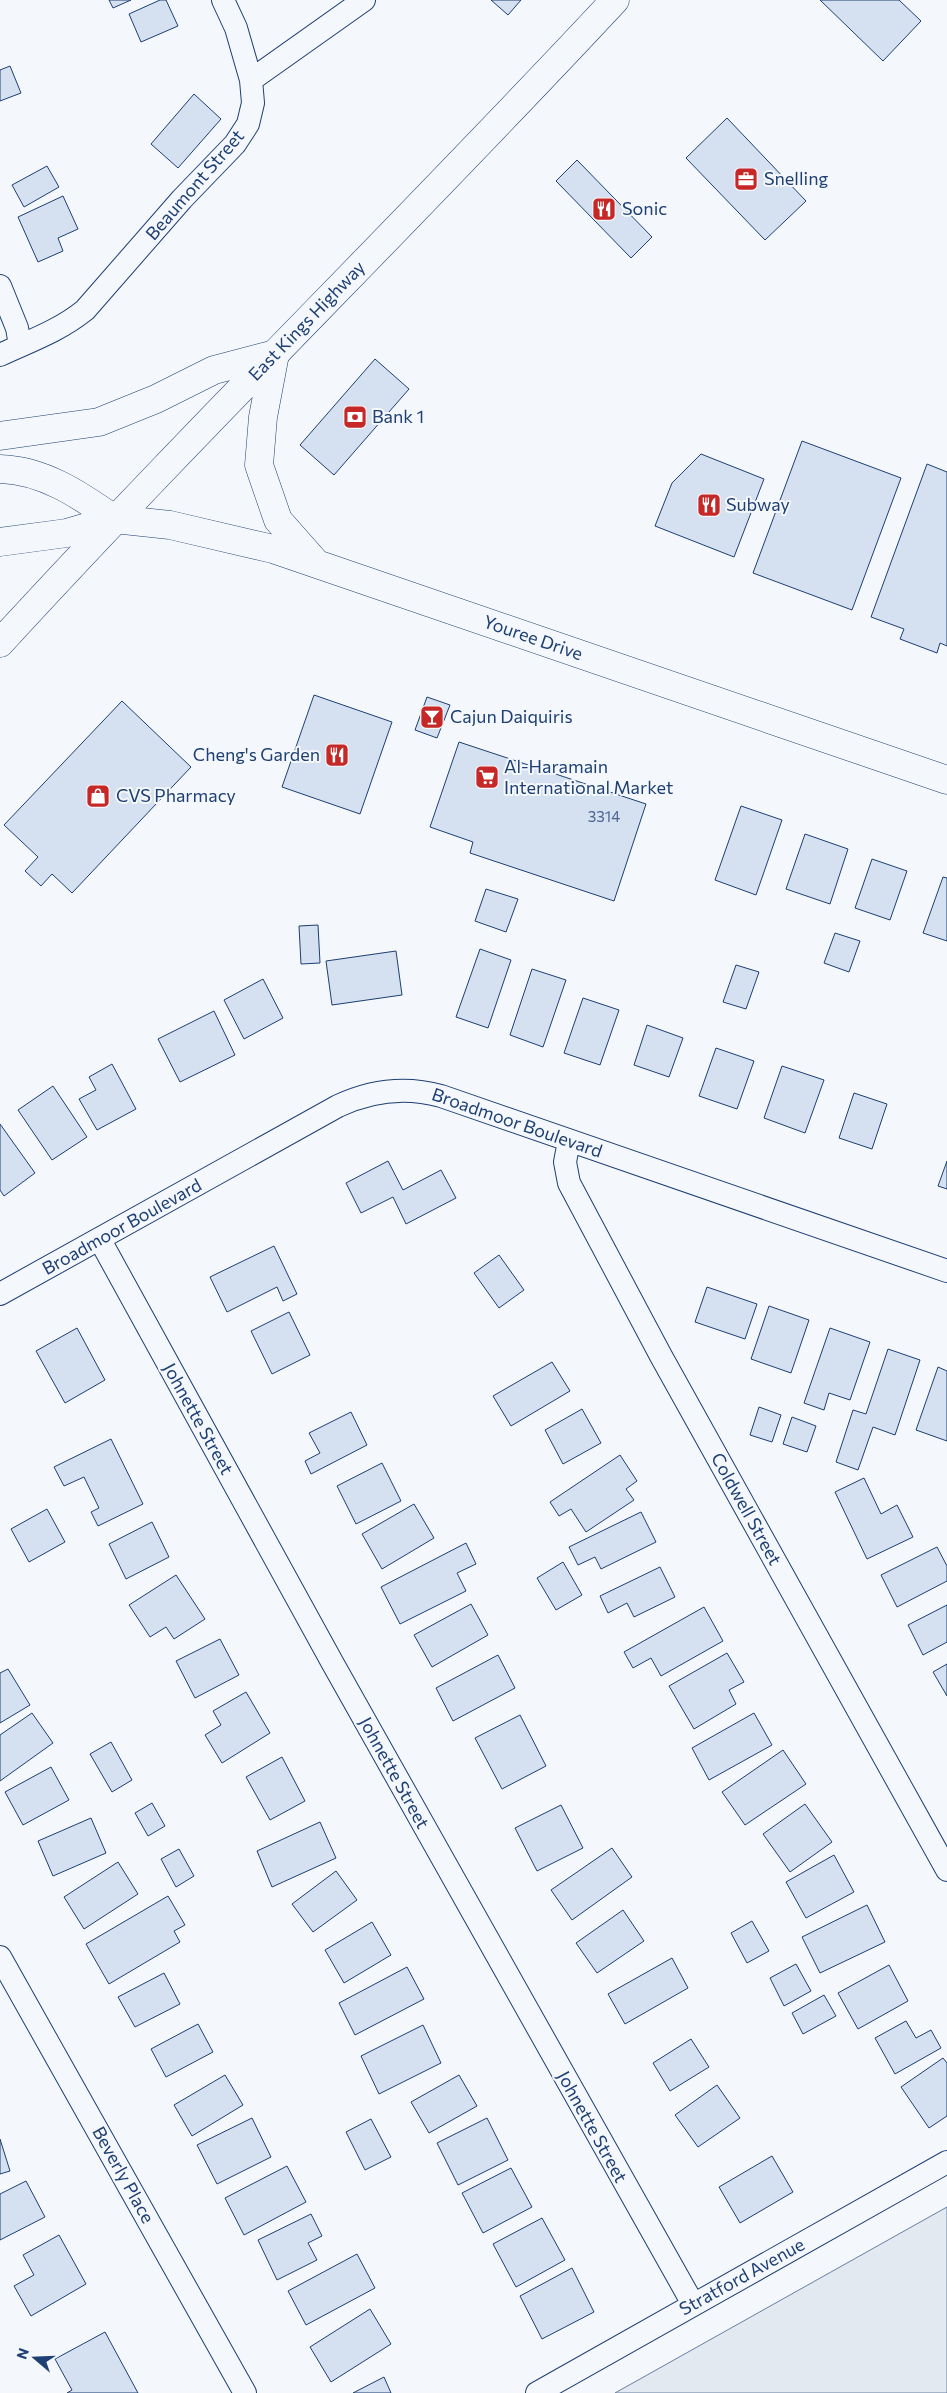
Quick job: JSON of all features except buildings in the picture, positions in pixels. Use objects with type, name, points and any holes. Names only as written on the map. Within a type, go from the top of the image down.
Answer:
[{"type":"main road","name":"East Kings Highway","points":[[0,643],[114,519],[615,0]]},
{"type":"main road","points":[[0,436],[99,422],[156,399],[214,370],[275,354],[263,416],[259,465],[278,520],[317,564]]},
{"type":"main road","name":"Youree Drive","points":[[0,469],[13,469],[48,479],[80,495],[114,519]]},
{"type":"main road","name":"Youree Drive","points":[[0,542],[67,533],[114,519],[170,525],[225,536],[272,548],[947,780]]},
{"type":"street","name":"Beaumont Street","points":[[0,355],[20,345],[46,336],[69,323],[85,310],[182,199],[236,144],[248,124],[253,103],[251,80],[236,28],[223,0]]},
{"type":"street","points":[[251,80],[364,0]]},
{"type":"street","points":[[0,286],[17,328],[20,345]]},
{"type":"street","name":"Broadmoor Boulevard","points":[[0,1294],[338,1106],[371,1093],[404,1089],[420,1090],[442,1096],[947,1271]]},
{"type":"street","name":"Coldwell Street","points":[[569,1141],[565,1162],[569,1183],[665,1364],[947,1870]]},
{"type":"street","name":"Johnette Street","points":[[100,1240],[332,1662],[693,2304]]},
{"type":"street","name":"Beverly Place","points":[[0,1957],[245,2393]]},
{"type":"street","name":"Stratford Avenue","points":[[537,2393],[947,2162]]},
{"type":"shaded area","points":[[947,2207],[947,2393],[615,2393]]},
{"type":"place","name":"Snelling","points":[[746,179]]},
{"type":"place","name":"Sonic","points":[[604,209]]},
{"type":"place","name":"Bank 1","points":[[355,417]]},
{"type":"place","name":"Subway","points":[[709,505]]},
{"type":"place","name":"Cajun Daiquiris","points":[[432,717]]},
{"type":"place","name":"Cheng's Garden","points":[[337,755]]},
{"type":"place","name":"Al-Haramain International Market","points":[[487,777]]},
{"type":"place","name":"CVS Pharmacy","points":[[98,796]]}]
